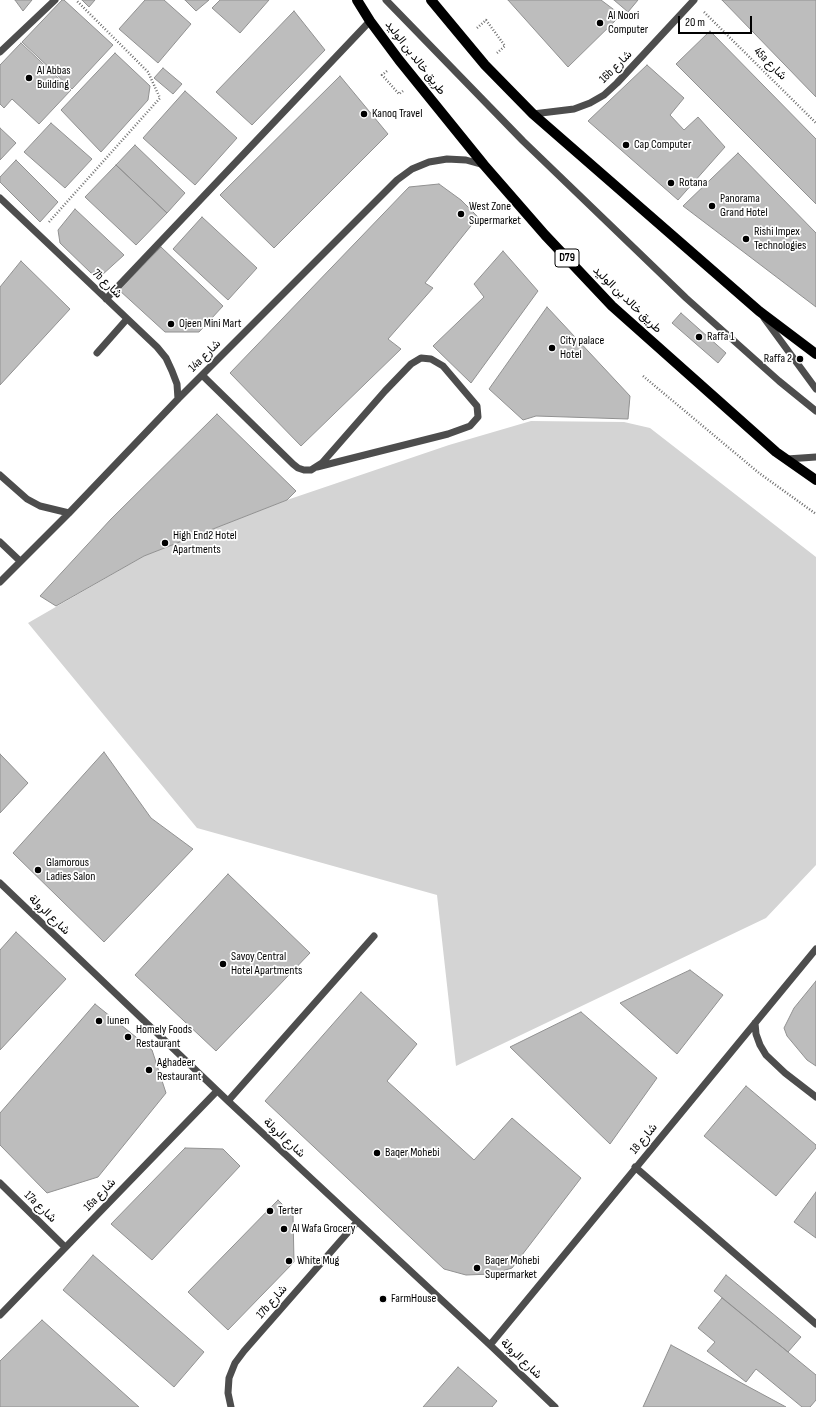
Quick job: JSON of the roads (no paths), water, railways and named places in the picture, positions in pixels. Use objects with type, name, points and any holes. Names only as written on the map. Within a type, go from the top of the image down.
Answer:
[{"type":"main road","name":"طريق خالد بن الوليد","points":[[357,0],[370,21],[399,60],[484,165],[545,235],[612,306],[756,435],[776,452],[816,480]]},
{"type":"main road","points":[[431,0],[485,65],[533,114],[759,311],[816,354]]},
{"type":"street","points":[[0,52],[55,0]]},
{"type":"street","points":[[386,0],[523,142],[686,298],[779,382],[816,411]]},
{"type":"street","name":"16b شارع","points":[[533,114],[574,109],[590,103],[604,94],[617,83],[694,1]]},
{"type":"street","points":[[106,299],[370,21]]},
{"type":"street","name":"14a شارع","points":[[0,582],[69,513],[178,399],[396,180],[412,169],[429,162],[447,159],[484,165]]},
{"type":"street","name":"7b شارع","points":[[0,198],[166,358],[177,384],[178,399]]},
{"type":"street","points":[[759,311],[816,389]]},
{"type":"street","points":[[97,353],[127,319]]},
{"type":"street","points":[[202,375],[298,468],[304,470],[311,470],[322,463],[385,391],[411,364],[421,358],[431,360],[443,366],[477,406],[478,417],[470,426],[448,434],[317,467]]},
{"type":"street","points":[[787,459],[816,457]]},
{"type":"street","points":[[0,475],[27,499],[40,506],[69,513]]},
{"type":"street","points":[[0,542],[20,562]]},
{"type":"street","name":"شارع الرولة","points":[[0,883],[217,1091],[555,1407]]},
{"type":"street","points":[[228,1101],[374,936]]},
{"type":"street","name":"شارع 18","points":[[490,1345],[816,949]]},
{"type":"street","points":[[755,1023],[756,1034],[766,1055],[784,1073],[816,1097]]},
{"type":"street","name":"16a شارع","points":[[0,1315],[217,1091]]},
{"type":"street","points":[[635,1167],[816,1324]]},
{"type":"street","name":"17a شارع","points":[[0,1183],[65,1247]]},
{"type":"street","name":"17b شارع","points":[[231,1407],[228,1393],[229,1378],[235,1363],[358,1222]]},
{"type":"place","name":"Al Noori Computer","points":[[600,23]]},
{"type":"place","name":"Al Abbas Building","points":[[29,78]]},
{"type":"place","name":"Kanoq Travel","points":[[364,114]]},
{"type":"place","name":"Cap Computer","points":[[626,145]]},
{"type":"place","name":"Rotana","points":[[671,183]]},
{"type":"place","name":"Panorama Grand Hotel","points":[[712,206]]},
{"type":"place","name":"West Zone Supermarket","points":[[461,214]]},
{"type":"place","name":"Rishi Impex Technologies","points":[[746,239]]},
{"type":"place","name":"Ojeen Mini Mart","points":[[171,324]]},
{"type":"place","name":"Raffa 1","points":[[699,337]]},
{"type":"place","name":"City palace Hotel","points":[[552,348]]},
{"type":"place","name":"Raffa 2","points":[[800,359]]},
{"type":"place","name":"High End2 Hotel Apartments","points":[[165,543]]},
{"type":"place","name":"Glamorous Ladies Salon","points":[[38,870]]},
{"type":"place","name":"Savoy Central Hotel Apartments","points":[[223,964]]},
{"type":"place","name":"lunen","points":[[99,1021]]},
{"type":"place","name":"Homely Foods Restaurant","points":[[128,1037]]},
{"type":"place","name":"Aghadeer Restaurant","points":[[149,1070]]},
{"type":"place","name":"Baqer Mohebi","points":[[377,1153]]},
{"type":"place","name":"Terter","points":[[270,1211]]},
{"type":"place","name":"Al Wafa Grocery","points":[[284,1229]]},
{"type":"place","name":"White Mug","points":[[289,1261]]},
{"type":"place","name":"Baqer Mohebi Supermarket","points":[[477,1268]]},
{"type":"place","name":"FarmHouse","points":[[383,1299]]}]
